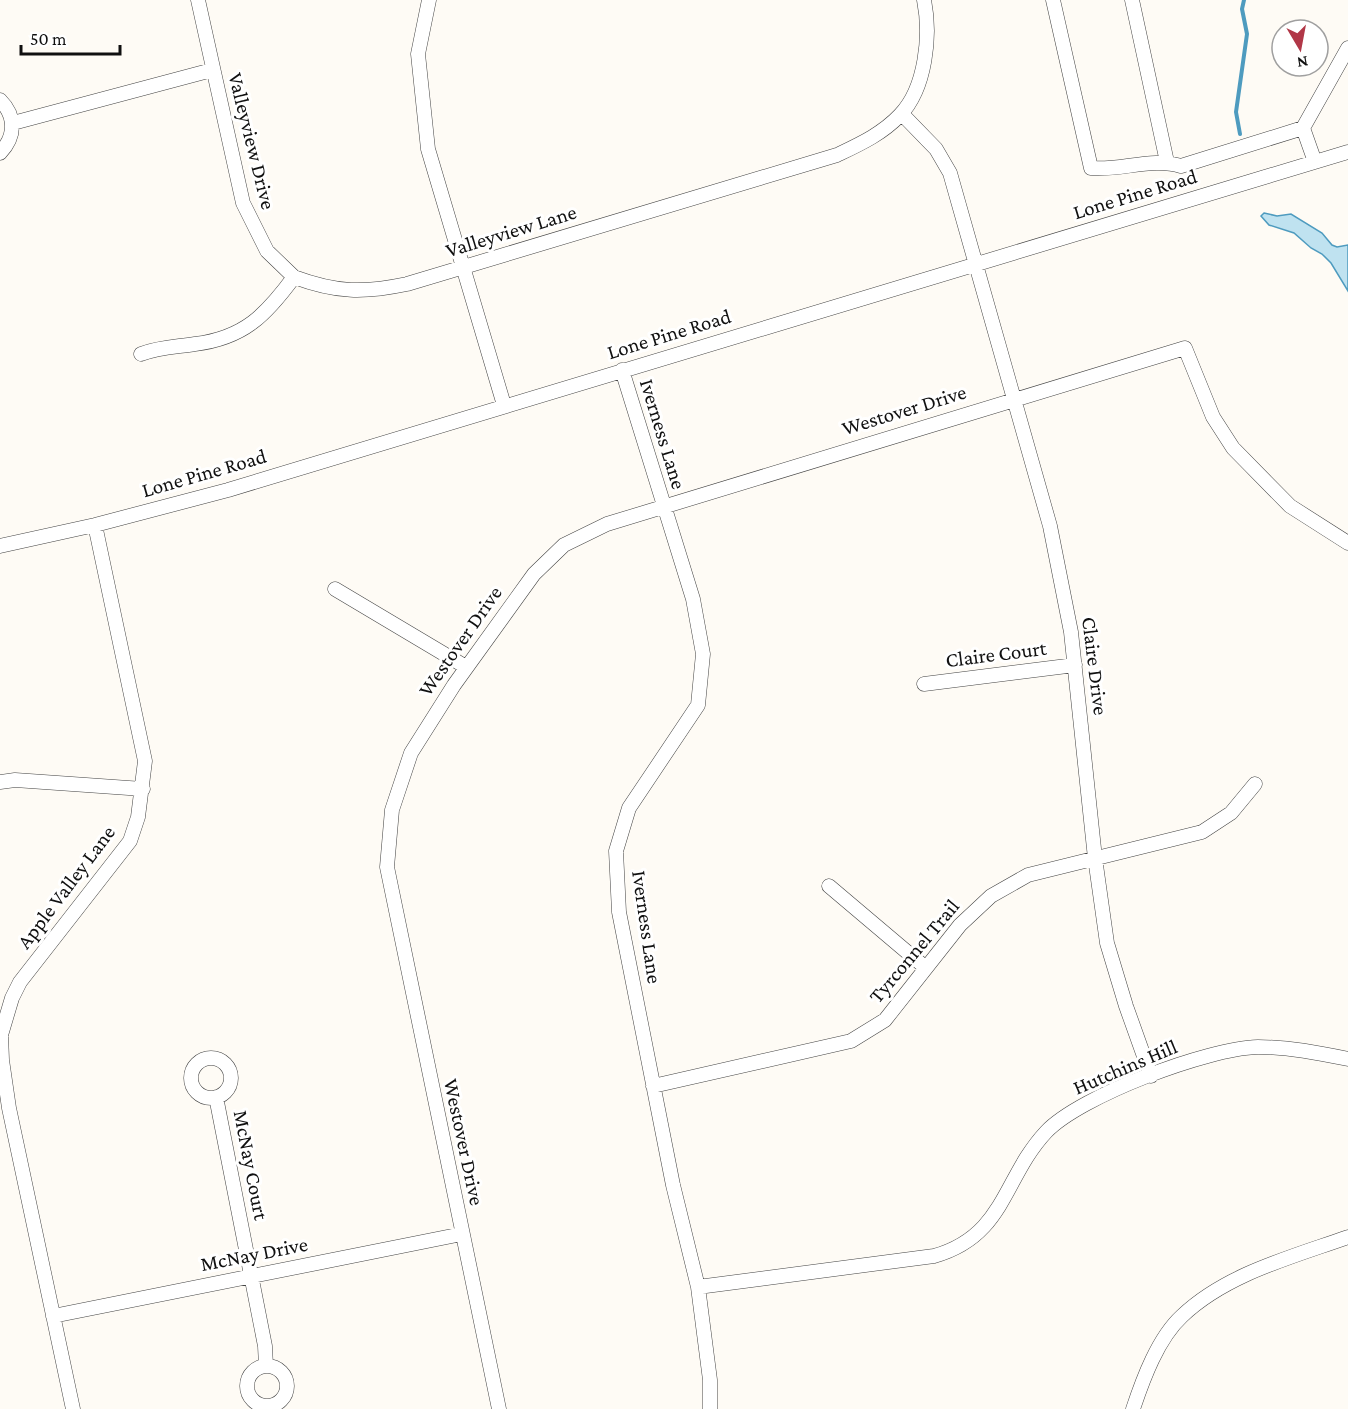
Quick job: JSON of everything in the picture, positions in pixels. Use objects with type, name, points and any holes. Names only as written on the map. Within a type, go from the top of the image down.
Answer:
[{"type":"street","name":"Valleyview Drive","points":[[198,0],[243,203],[267,251],[294,277]]},
{"type":"street","points":[[429,0],[418,54],[428,149],[504,405]]},
{"type":"street","points":[[902,114],[913,94],[927,41],[924,0]]},
{"type":"street","points":[[1053,0],[1091,168],[1108,170],[1167,162],[1180,166],[1304,128],[1348,48]]},
{"type":"street","points":[[1132,0],[1167,162]]},
{"type":"street","points":[[13,123],[212,70]]},
{"type":"street","points":[[0,100],[10,114],[13,123],[10,138],[0,153]]},
{"type":"street","name":"Valleyview Lane","points":[[294,277],[335,290],[371,291],[465,268],[837,155],[884,130],[902,114]]},
{"type":"street","name":"Claire Drive","points":[[902,114],[936,149],[950,173],[1012,400],[1050,526],[1071,632],[1095,858],[1107,943],[1151,1076]]},
{"type":"street","points":[[1304,128],[1315,162]]},
{"type":"street","name":"Lone Pine Road","points":[[0,546],[95,525],[228,490],[1348,152]]},
{"type":"street","points":[[141,354],[161,347],[222,339],[240,332],[258,319],[276,301],[294,277]]},
{"type":"street","name":"Westover Drive","points":[[499,1409],[387,867],[392,810],[411,753],[466,667],[534,574],[564,545],[607,524],[1185,348],[1213,417],[1233,448],[1290,506],[1348,543]]},
{"type":"street","name":"Iverness Lane","points":[[622,370],[693,600],[703,654],[698,705],[629,808],[616,851],[620,912],[653,1086],[698,1287],[710,1380],[710,1409]]},
{"type":"street","name":"Apple Valley Lane","points":[[73,1409],[9,1108],[2,1060],[2,1035],[6,996],[20,982],[130,841],[138,817],[145,761],[95,525]]},
{"type":"street","points":[[335,589],[466,667]]},
{"type":"street","name":"Claire Court","points":[[924,684],[1075,665]]},
{"type":"street","points":[[0,782],[15,780],[143,789]]},
{"type":"street","name":"Tyrconnel Trail","points":[[653,1086],[800,1055],[851,1041],[885,1020],[960,925],[991,896],[1028,875],[1202,832],[1231,813],[1255,784]]},
{"type":"street","points":[[829,886],[927,968]]},
{"type":"street","name":"Hutchins Hill","points":[[698,1287],[934,1256],[957,1250],[978,1233],[1000,1208],[1028,1156],[1047,1131],[1086,1103],[1201,1058],[1257,1047],[1310,1051],[1348,1059]]},
{"type":"street","name":"McNay Court","points":[[216,1097],[252,1276],[266,1366]]},
{"type":"street","name":"McNay Drive","points":[[54,1316],[462,1234]]},
{"type":"street","points":[[1133,1409],[1161,1346],[1181,1316],[1222,1287],[1348,1237]]},
{"type":"water","points":[[1264,213],[1277,216],[1291,214],[1322,233],[1332,245],[1337,247],[1348,245],[1348,291],[1331,263],[1322,254],[1311,248],[1294,233],[1269,225],[1261,216]]},
{"type":"waterway","points":[[1240,134],[1236,112],[1247,34],[1242,9],[1244,0]]}]
